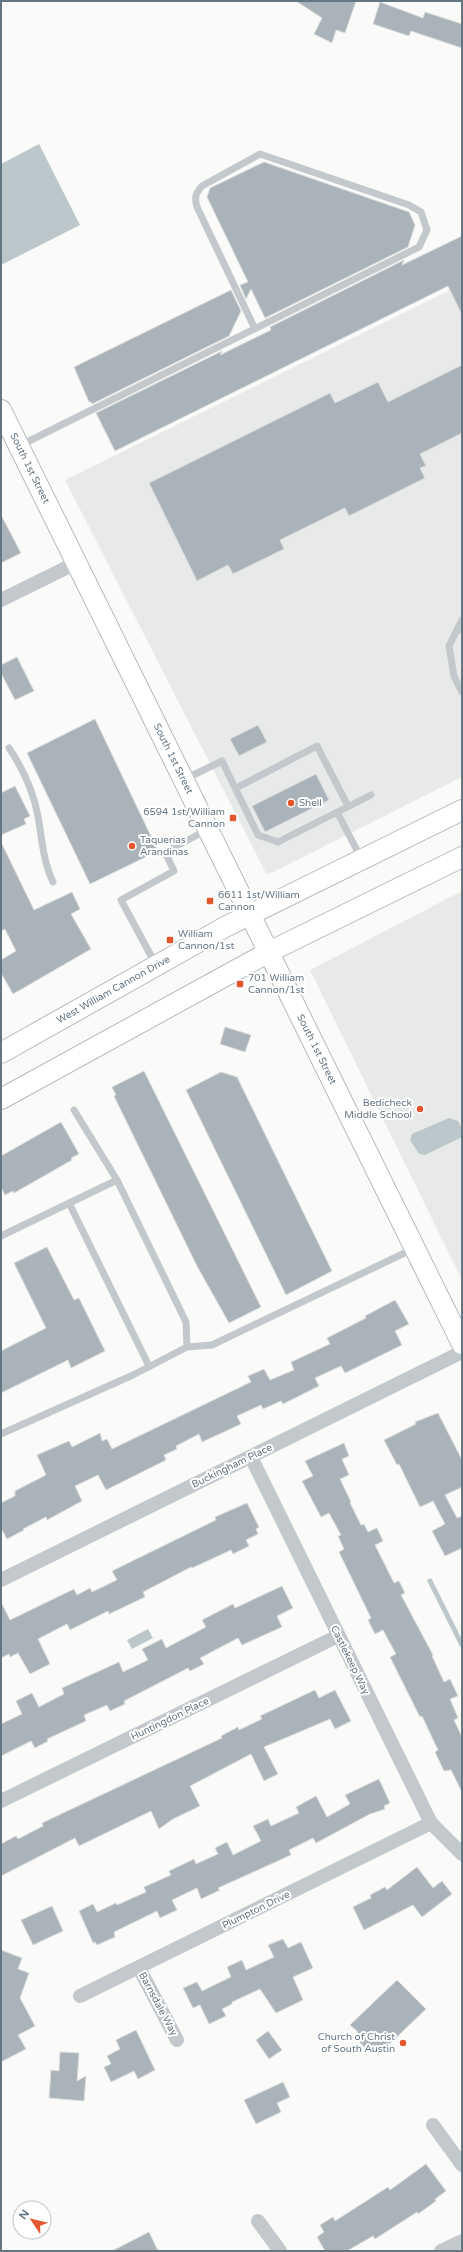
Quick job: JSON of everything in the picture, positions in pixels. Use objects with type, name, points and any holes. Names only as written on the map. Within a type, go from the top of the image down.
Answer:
[{"type":"main road","name":"South 1st Street","points":[[1,410],[462,1344]]},
{"type":"main road","name":"West William Cannon Drive","points":[[1,1053],[156,965],[250,915],[462,810]]},
{"type":"main road","points":[[1,1099],[269,952],[462,857]]},
{"type":"street","points":[[1,600],[76,564]]},
{"type":"street","name":"Buckingham Place","points":[[1,1580],[462,1352]]},
{"type":"street","name":"Castlekeep Way","points":[[251,1457],[431,1823],[462,1854]]},
{"type":"street","name":"Huntingdon Place","points":[[1,1801],[338,1636]]},
{"type":"street","name":"Plumpton Drive","points":[[80,1996],[431,1823]]},
{"type":"street","name":"Barnsdale Way","points":[[139,1968],[177,2040]]},
{"type":"street","points":[[434,2125],[462,2165]]},
{"type":"street","points":[[258,2221],[280,2251]]},
{"type":"street","points":[[441,2251],[462,2241]]},
{"type":"lane","points":[[19,446],[255,329],[419,247],[427,230],[421,212],[409,204],[260,154],[202,186],[197,192],[195,200],[197,207],[255,329]]},
{"type":"lane","points":[[462,620],[459,630],[449,646],[454,676],[462,692]]},
{"type":"lane","points":[[236,788],[317,746],[348,806]]},
{"type":"lane","points":[[9,748],[25,772],[38,816],[46,866],[53,882]]},
{"type":"lane","points":[[183,780],[222,761],[258,835],[278,842],[371,795]]},
{"type":"lane","points":[[337,812],[361,859]]},
{"type":"lane","points":[[156,965],[121,900],[174,871],[165,852],[207,830]]},
{"type":"lane","points":[[74,1110],[117,1180],[186,1322],[187,1347]]},
{"type":"lane","points":[[1,1236],[117,1180]]},
{"type":"lane","points":[[69,1203],[149,1366]]},
{"type":"lane","points":[[1,1434],[187,1347],[212,1344],[414,1248]]},
{"type":"shaded area","points":[[39,144],[80,225],[1,265],[1,164]]},
{"type":"shaded area","points":[[462,284],[462,777],[267,875],[65,480]]},
{"type":"shaded area","name":"Bedicheck Middle School","points":[[462,891],[462,1280],[310,970]]},
{"type":"shaded area","points":[[449,1118],[458,1121],[462,1129],[462,1137],[425,1155],[419,1154],[410,1140],[412,1134]]},
{"type":"shaded area","points":[[148,1629],[153,1638],[132,1649],[127,1640]]},
{"type":"building","points":[[296,1],[356,1],[345,33],[336,30],[332,43],[314,34],[322,18]]},
{"type":"building","points":[[380,2],[423,18],[425,12],[462,24],[462,48],[411,31],[409,36],[373,24]]},
{"type":"building","points":[[264,162],[409,212],[415,225],[408,247],[265,318],[251,289],[246,299],[240,285],[248,282],[207,197],[210,188]]},
{"type":"building","points":[[462,236],[462,315],[448,286],[115,451],[96,413],[222,351],[220,355],[271,330],[270,327],[404,260],[402,265]]},
{"type":"building","points":[[231,290],[241,311],[229,336],[92,404],[89,402],[74,367]]},
{"type":"building","points":[[462,365],[462,433],[420,454],[426,466],[420,468],[425,478],[349,516],[345,508],[280,540],[284,549],[233,574],[228,565],[197,581],[149,483],[330,393],[335,403],[378,382],[388,402]]},
{"type":"building","points":[[1,515],[21,553],[1,563]]},
{"type":"building","points":[[17,657],[34,691],[15,700],[1,673],[1,665]]},
{"type":"building","points":[[95,719],[158,851],[90,884],[27,753]]},
{"type":"building","points":[[258,725],[267,742],[239,756],[230,739]]},
{"type":"building","name":"Shell","points":[[316,774],[329,800],[265,832],[252,806]]},
{"type":"building","points":[[15,786],[30,816],[24,819],[26,824],[1,835],[1,793]]},
{"type":"building","points":[[1,842],[34,910],[72,892],[80,909],[71,914],[91,949],[13,994],[1,973],[1,960],[16,951],[5,929],[1,931]]},
{"type":"building","points":[[225,1027],[251,1035],[245,1052],[220,1044]]},
{"type":"building","points":[[144,1071],[261,1307],[229,1323],[197,1266],[114,1096],[116,1095],[112,1087]]},
{"type":"building","points":[[221,1072],[237,1077],[332,1271],[286,1295],[186,1090]]},
{"type":"building","points":[[61,1122],[79,1154],[71,1158],[72,1160],[14,1193],[13,1191],[5,1195],[1,1187],[1,1156]]},
{"type":"building","points":[[47,1247],[74,1300],[79,1298],[105,1351],[71,1368],[68,1360],[1,1393],[1,1351],[46,1328],[14,1263]]},
{"type":"building","points":[[395,1300],[409,1324],[395,1331],[402,1345],[345,1373],[341,1366],[315,1378],[319,1386],[283,1404],[281,1401],[263,1409],[261,1405],[237,1416],[241,1424],[202,1442],[199,1434],[176,1446],[177,1449],[164,1455],[166,1460],[106,1490],[98,1475],[75,1486],[82,1501],[47,1520],[46,1517],[7,1539],[1,1528],[1,1503],[15,1496],[15,1491],[46,1475],[37,1455],[69,1441],[72,1447],[100,1433],[102,1441],[107,1439],[112,1449],[251,1382],[248,1376],[264,1369],[270,1380],[294,1370],[291,1362],[330,1344],[327,1338],[366,1318],[365,1316]]},
{"type":"building","points":[[438,1413],[462,1460],[462,1487],[445,1495],[457,1518],[462,1516],[462,1548],[445,1556],[432,1531],[445,1524],[433,1501],[420,1507],[399,1464],[397,1465],[384,1440],[416,1424],[415,1422]]},
{"type":"building","points":[[344,1443],[349,1456],[342,1459],[349,1475],[340,1479],[351,1502],[350,1503],[361,1525],[364,1524],[368,1532],[377,1528],[383,1541],[375,1545],[394,1583],[399,1581],[405,1593],[401,1595],[433,1655],[432,1656],[444,1682],[450,1679],[458,1696],[450,1699],[458,1718],[454,1720],[462,1737],[462,1792],[451,1770],[444,1771],[435,1752],[438,1750],[422,1716],[420,1717],[390,1657],[396,1654],[383,1630],[375,1634],[368,1620],[371,1618],[339,1552],[344,1549],[338,1536],[341,1535],[329,1513],[321,1517],[302,1481],[313,1476],[305,1461]]},
{"type":"building","points":[[247,1503],[259,1527],[256,1529],[258,1534],[246,1540],[249,1546],[233,1554],[231,1550],[192,1568],[191,1567],[143,1592],[145,1597],[109,1614],[108,1611],[70,1630],[67,1624],[38,1639],[50,1664],[30,1674],[18,1653],[10,1657],[9,1654],[1,1658],[1,1602],[10,1620],[74,1589],[77,1595],[90,1588],[92,1592],[117,1580],[112,1571],[216,1520],[215,1517]]},
{"type":"building","points":[[282,1586],[293,1608],[277,1616],[282,1627],[242,1645],[238,1638],[200,1658],[204,1664],[190,1671],[188,1668],[124,1701],[125,1704],[110,1711],[107,1705],[84,1715],[86,1721],[47,1739],[48,1741],[35,1748],[31,1741],[1,1756],[1,1724],[22,1714],[16,1701],[32,1693],[39,1707],[64,1694],[62,1688],[119,1662],[123,1672],[148,1660],[142,1649],[162,1639],[166,1648],[206,1627],[202,1620],[233,1604],[235,1608]]},
{"type":"building","points":[[315,1690],[319,1698],[335,1690],[351,1721],[335,1729],[330,1719],[264,1747],[278,1774],[264,1781],[251,1754],[190,1786],[200,1806],[173,1819],[159,1829],[151,1811],[79,1846],[75,1838],[1,1876],[1,1844],[16,1836],[18,1839],[43,1826],[42,1823],[222,1738],[221,1736],[238,1727],[239,1730],[262,1719],[260,1716]]},
{"type":"building","points":[[379,1779],[390,1803],[384,1806],[385,1809],[370,1814],[316,1843],[313,1838],[289,1850],[291,1855],[218,1888],[220,1890],[201,1899],[197,1888],[172,1900],[177,1910],[160,1918],[157,1911],[114,1932],[115,1937],[97,1945],[95,1942],[93,1943],[79,1911],[93,1904],[97,1912],[146,1892],[144,1887],[171,1875],[169,1871],[194,1859],[196,1864],[218,1854],[215,1848],[227,1842],[233,1855],[261,1841],[253,1826],[268,1819],[271,1826],[299,1813],[296,1807],[316,1796],[327,1817],[350,1804],[345,1795]]},
{"type":"building","points":[[417,1867],[433,1888],[442,1881],[452,1894],[422,1917],[413,1905],[364,1930],[353,1907],[371,1898],[370,1895],[385,1887],[387,1890]]},
{"type":"building","points":[[52,1906],[63,1931],[33,1945],[21,1920]]},
{"type":"building","points":[[283,1939],[288,1948],[301,1942],[313,1968],[293,1977],[303,2000],[276,2013],[260,1989],[232,2002],[232,2004],[222,2009],[226,2016],[209,2024],[200,2005],[193,2008],[183,1988],[197,1982],[202,1991],[231,1977],[227,1967],[242,1960],[246,1970],[274,1957],[268,1945]]},
{"type":"building","points":[[1,1950],[22,1958],[18,1969],[29,1973],[20,1998],[35,2026],[18,2035],[26,2049],[1,2062]]},
{"type":"building","points":[[397,1980],[426,2009],[378,2055],[370,2047],[367,2050],[354,2036],[358,2032],[350,2025]]},
{"type":"building","points":[[136,2030],[155,2070],[138,2079],[134,2071],[111,2082],[104,2067],[111,2064],[107,2056],[120,2049],[116,2040]]},
{"type":"building","points":[[268,2031],[282,2050],[269,2059],[256,2040]]},
{"type":"building","points":[[60,2052],[79,2053],[77,2081],[86,2076],[84,2101],[49,2098],[51,2070],[59,2071]]},
{"type":"building","points":[[283,2082],[290,2097],[277,2103],[281,2112],[256,2124],[244,2100]]},
{"type":"building","points":[[426,2164],[446,2191],[435,2199],[436,2201],[418,2214],[417,2212],[375,2239],[373,2236],[347,2251],[325,2251],[317,2237],[324,2232],[320,2225],[333,2217],[335,2221],[388,2187],[390,2190]]},
{"type":"building","points":[[149,2232],[158,2251],[112,2251]]},
{"type":"waterway","points":[[430,1581],[462,1645]]},
{"type":"place","name":"Shell","points":[[291,803]]},
{"type":"place","name":"6594 1st/William Cannon","points":[[233,818]]},
{"type":"place","name":"Taquerias Arandinas","points":[[132,846]]},
{"type":"place","name":"6611 1st/William Cannon","points":[[210,901]]},
{"type":"place","name":"William Cannon/1st","points":[[170,940]]},
{"type":"place","name":"701 William Cannon/1st","points":[[240,984]]},
{"type":"place","name":"Bedicheck Middle School","points":[[420,1109]]},
{"type":"place","name":"Church of Christ of South Austin","points":[[403,2043]]}]
